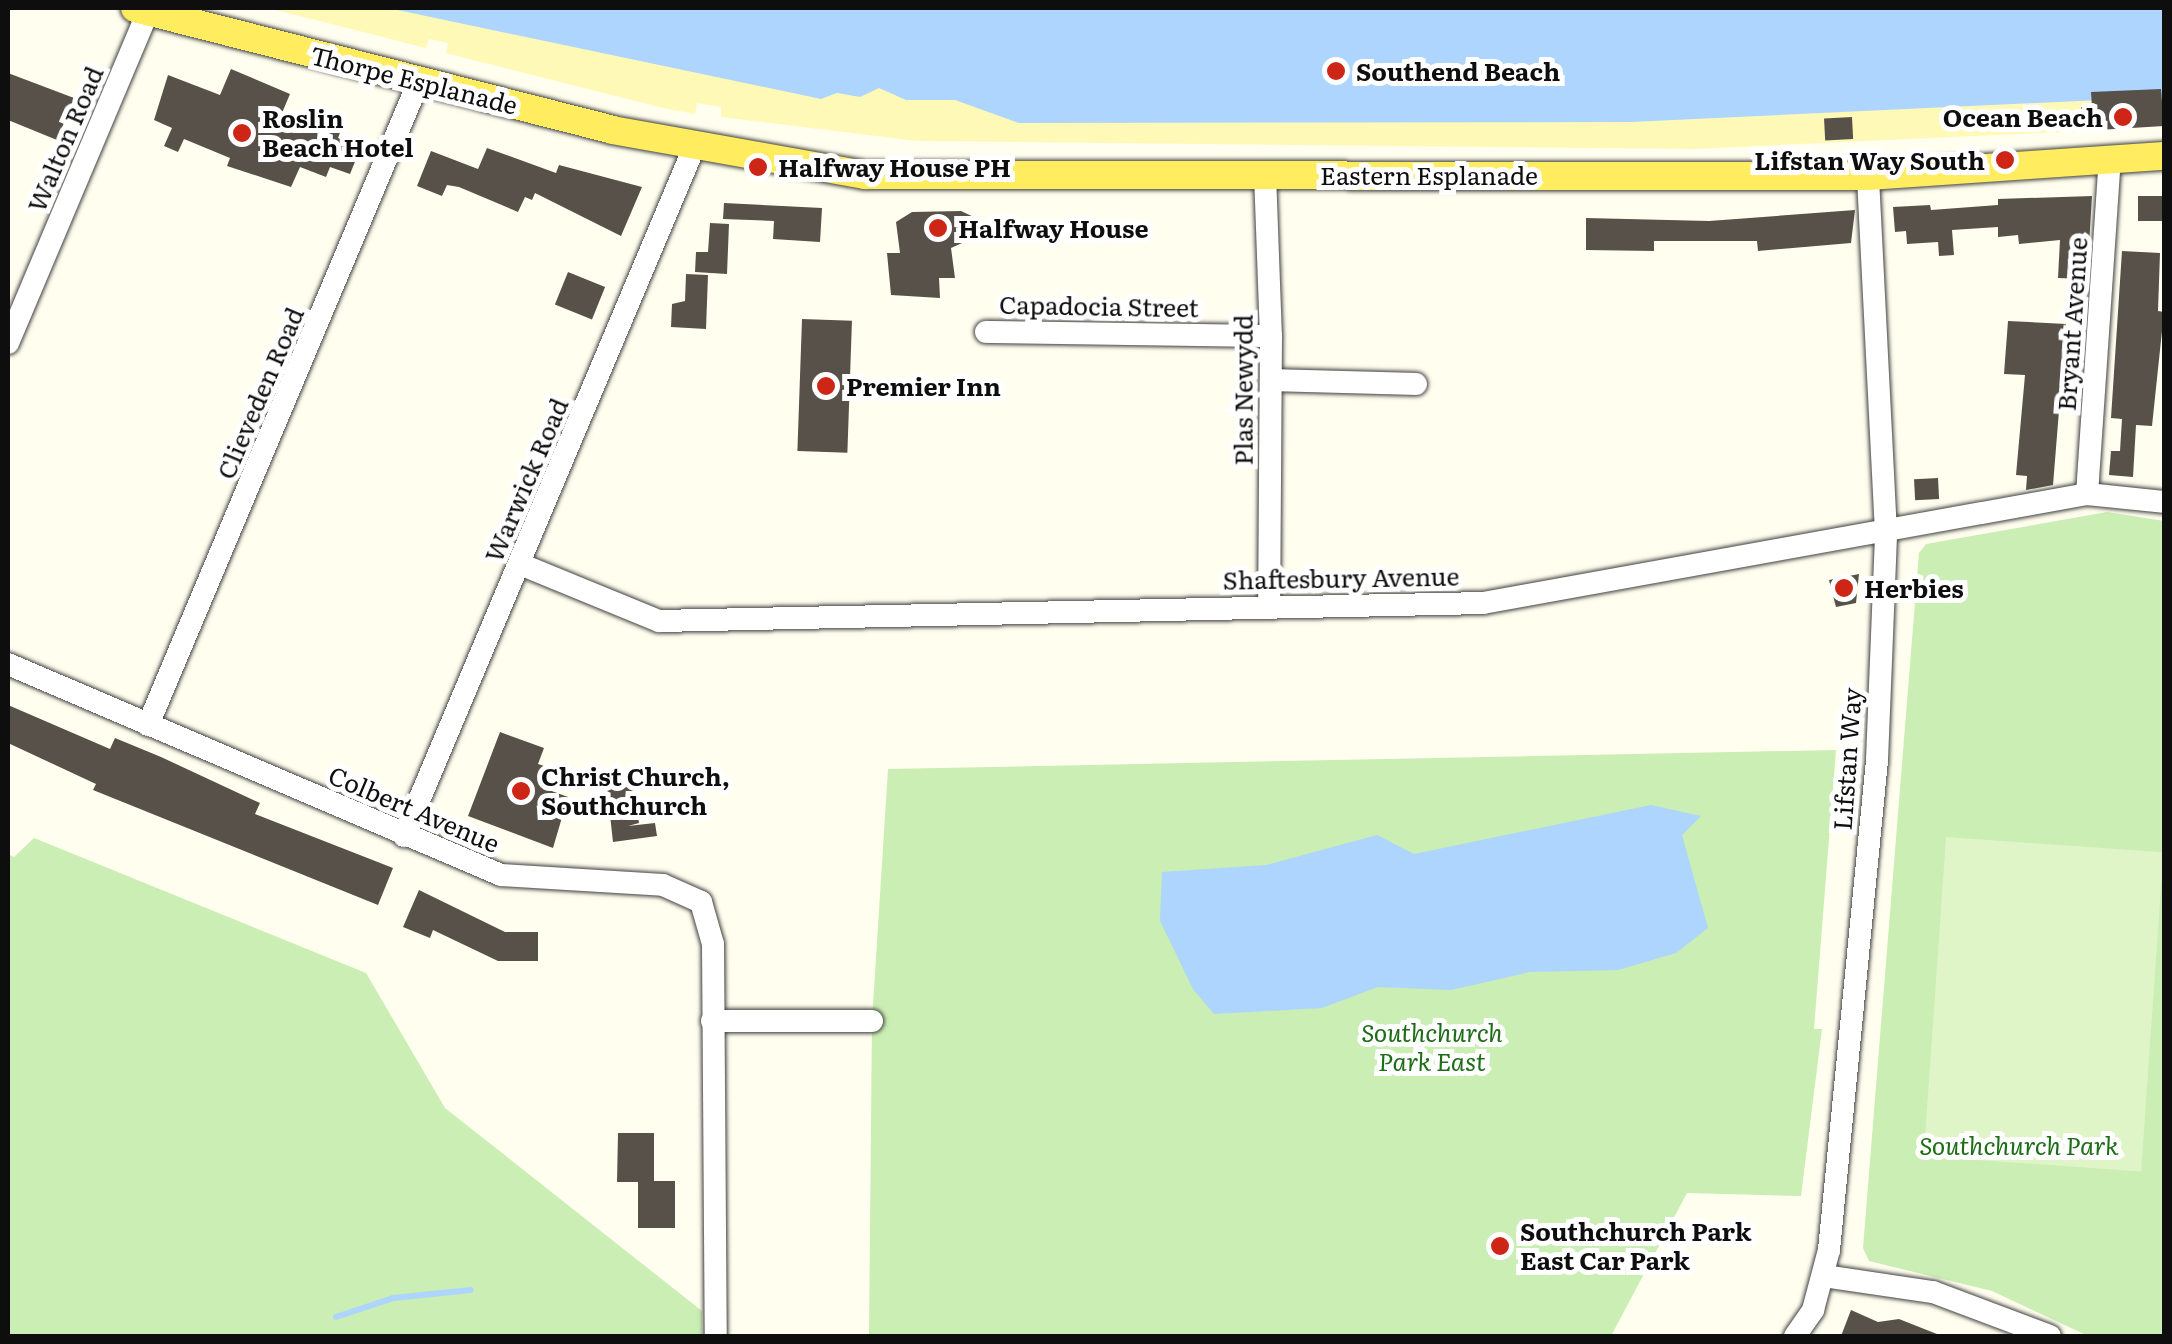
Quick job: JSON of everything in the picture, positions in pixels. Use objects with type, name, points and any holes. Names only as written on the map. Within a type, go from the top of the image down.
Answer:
[{"type":"main road","name":"Thorpe Esplanade","points":[[142,9],[419,81],[695,145]]},
{"type":"main road","name":"Eastern Esplanade","points":[[695,145],[899,177],[1868,176],[2164,156]]},
{"type":"street","name":"Walton Road","points":[[8,344],[142,9]]},
{"type":"street","name":"Clieveden Road","points":[[148,725],[419,81]]},
{"type":"street","name":"Warwick Road","points":[[404,836],[695,145]]},
{"type":"street","name":"Bryant Avenue","points":[[2087,494],[2110,158]]},
{"type":"street","name":"Plas Newydd","points":[[1264,174],[1272,336],[1269,607]]},
{"type":"street","name":"Lifstan Way","points":[[1795,1336],[1824,1276],[1877,760],[1886,533],[1868,176]]},
{"type":"street","name":"Capadocia Street","points":[[986,332],[1272,336]]},
{"type":"street","points":[[1271,380],[1416,386]]},
{"type":"street","name":"Shaftesbury Avenue","points":[[520,564],[659,621],[1509,600],[2087,494],[2164,502]]},
{"type":"street","name":"Colbert Avenue","points":[[8,664],[404,836],[511,878],[682,890],[701,902],[711,925],[716,1336]]},
{"type":"street","points":[[712,1021],[872,1021]]},
{"type":"street","points":[[1824,1276],[1933,1292],[2038,1334]]},
{"type":"green space","name":"Southchurch Park","points":[[2107,512],[2164,521],[2164,1336],[2088,1336],[1992,1291],[1869,1261],[1863,1248],[1919,553],[1926,544]]},
{"type":"green space","name":"Southchurch Park East","points":[[1836,750],[1814,1029],[1822,1029],[1801,1196],[1687,1193],[1611,1336],[869,1336],[872,1021],[888,769]]},
{"type":"green space","points":[[1946,837],[2163,852],[2141,1171],[1924,1156]]},
{"type":"green space","points":[[34,838],[366,973],[445,1108],[702,1311],[702,1336],[8,1336],[8,854],[14,857]]},
{"type":"sand","name":"Southend Beach","points":[[268,8],[2164,8],[2164,104],[2091,93],[2092,107],[2081,108],[2082,131],[1694,149],[917,141],[721,117],[721,107],[697,103],[695,114],[663,108],[446,53],[448,43],[429,39],[426,48]]},
{"type":"water","name":"Southend Beach","points":[[388,8],[2164,8],[2164,97],[1631,122],[1019,123],[955,100],[906,100],[879,88],[860,97],[837,93],[821,99]]},
{"type":"water","points":[[1651,805],[1701,816],[1682,835],[1708,928],[1676,953],[1618,970],[1530,972],[1451,990],[1378,987],[1322,1008],[1214,1014],[1193,989],[1160,921],[1162,872],[1266,865],[1377,835],[1414,854]]},
{"type":"building","name":"Roslin Beach Hotel","points":[[231,69],[290,94],[282,113],[322,130],[325,124],[341,130],[338,138],[361,147],[350,174],[330,167],[326,177],[300,167],[291,187],[227,166],[230,158],[184,139],[178,152],[164,146],[172,128],[154,120],[168,75],[220,95]]},
{"type":"building","points":[[8,73],[74,98],[57,140],[8,120]]},
{"type":"building","name":"Ocean Beach","points":[[2161,89],[2164,126],[2082,131],[2081,107],[2092,107],[2091,92]]},
{"type":"building","points":[[1852,117],[1853,139],[1825,140],[1824,118]]},
{"type":"building","points":[[487,148],[556,173],[559,165],[642,187],[621,236],[535,193],[532,200],[525,197],[518,212],[459,187],[447,185],[442,196],[417,186],[431,151],[478,169]]},
{"type":"building","points":[[2092,196],[2087,279],[2058,278],[2060,240],[2019,244],[2018,235],[1998,237],[1998,227],[1952,230],[1954,255],[1939,256],[1938,242],[1907,244],[1906,231],[1895,232],[1893,207],[1930,205],[1931,210],[1998,205],[1998,199]]},
{"type":"building","points":[[2138,196],[2164,196],[2164,221],[2138,221]]},
{"type":"building","points":[[724,203],[822,208],[820,242],[773,239],[774,221],[723,219]]},
{"type":"building","points":[[1855,210],[1851,243],[1758,251],[1757,241],[1654,241],[1654,251],[1586,250],[1586,218],[1709,221]]},
{"type":"building","points":[[961,211],[978,219],[980,235],[951,248],[955,278],[939,278],[940,298],[891,295],[887,253],[900,253],[896,222],[912,212]]},
{"type":"building","points":[[710,223],[729,224],[727,274],[695,272],[696,252],[708,252]]},
{"type":"building","points":[[2122,251],[2160,253],[2158,311],[2164,312],[2152,426],[2136,425],[2133,477],[2109,475],[2111,451],[2120,451],[2122,419],[2111,418]]},
{"type":"building","points":[[568,272],[605,287],[592,319],[555,304]]},
{"type":"building","points":[[686,274],[708,275],[706,329],[671,327],[672,304],[685,301]]},
{"type":"building","name":"Premier Inn","points":[[802,319],[852,321],[847,453],[797,451]]},
{"type":"building","points":[[2008,321],[2066,324],[2053,485],[2026,490],[2027,476],[2016,475],[2025,375],[2004,374]]},
{"type":"building","points":[[1938,478],[1939,499],[1915,500],[1914,479]]},
{"type":"building","name":"Herbies","points":[[1859,574],[1856,603],[1836,607],[1829,580]]},
{"type":"building","points":[[8,705],[110,749],[115,738],[161,757],[260,803],[255,814],[393,868],[378,905],[93,790],[96,784],[8,743]]},
{"type":"building","name":"Christ Church, Southchurch","points":[[500,732],[544,748],[538,764],[553,769],[549,790],[568,797],[553,848],[468,816]]},
{"type":"building","points":[[632,775],[639,823],[628,826],[655,823],[657,836],[613,842],[606,779]]},
{"type":"building","points":[[419,890],[505,932],[538,932],[538,961],[498,961],[433,930],[430,938],[403,927]]},
{"type":"building","points":[[618,1133],[654,1133],[654,1181],[675,1181],[675,1228],[638,1228],[638,1182],[617,1182]]},
{"type":"building","points":[[1851,1310],[1878,1322],[1899,1319],[1942,1336],[1841,1336]]},
{"type":"waterway","points":[[336,1317],[393,1298],[471,1290]]},
{"type":"place","name":"Southend Beach","points":[[1336,71]]},
{"type":"place","name":"Ocean Beach","points":[[2123,117]]},
{"type":"place","name":"Roslin Beach Hotel","points":[[242,133]]},
{"type":"place","name":"Lifstan Way South","points":[[2005,160]]},
{"type":"place","name":"Halfway House PH","points":[[758,167]]},
{"type":"place","name":"Halfway House","points":[[938,228]]},
{"type":"place","name":"Premier Inn","points":[[826,386]]},
{"type":"place","name":"Herbies","points":[[1844,588]]},
{"type":"place","name":"Christ Church, Southchurch","points":[[521,791]]},
{"type":"place","name":"Southchurch Park East Car Park","points":[[1500,1246]]}]
